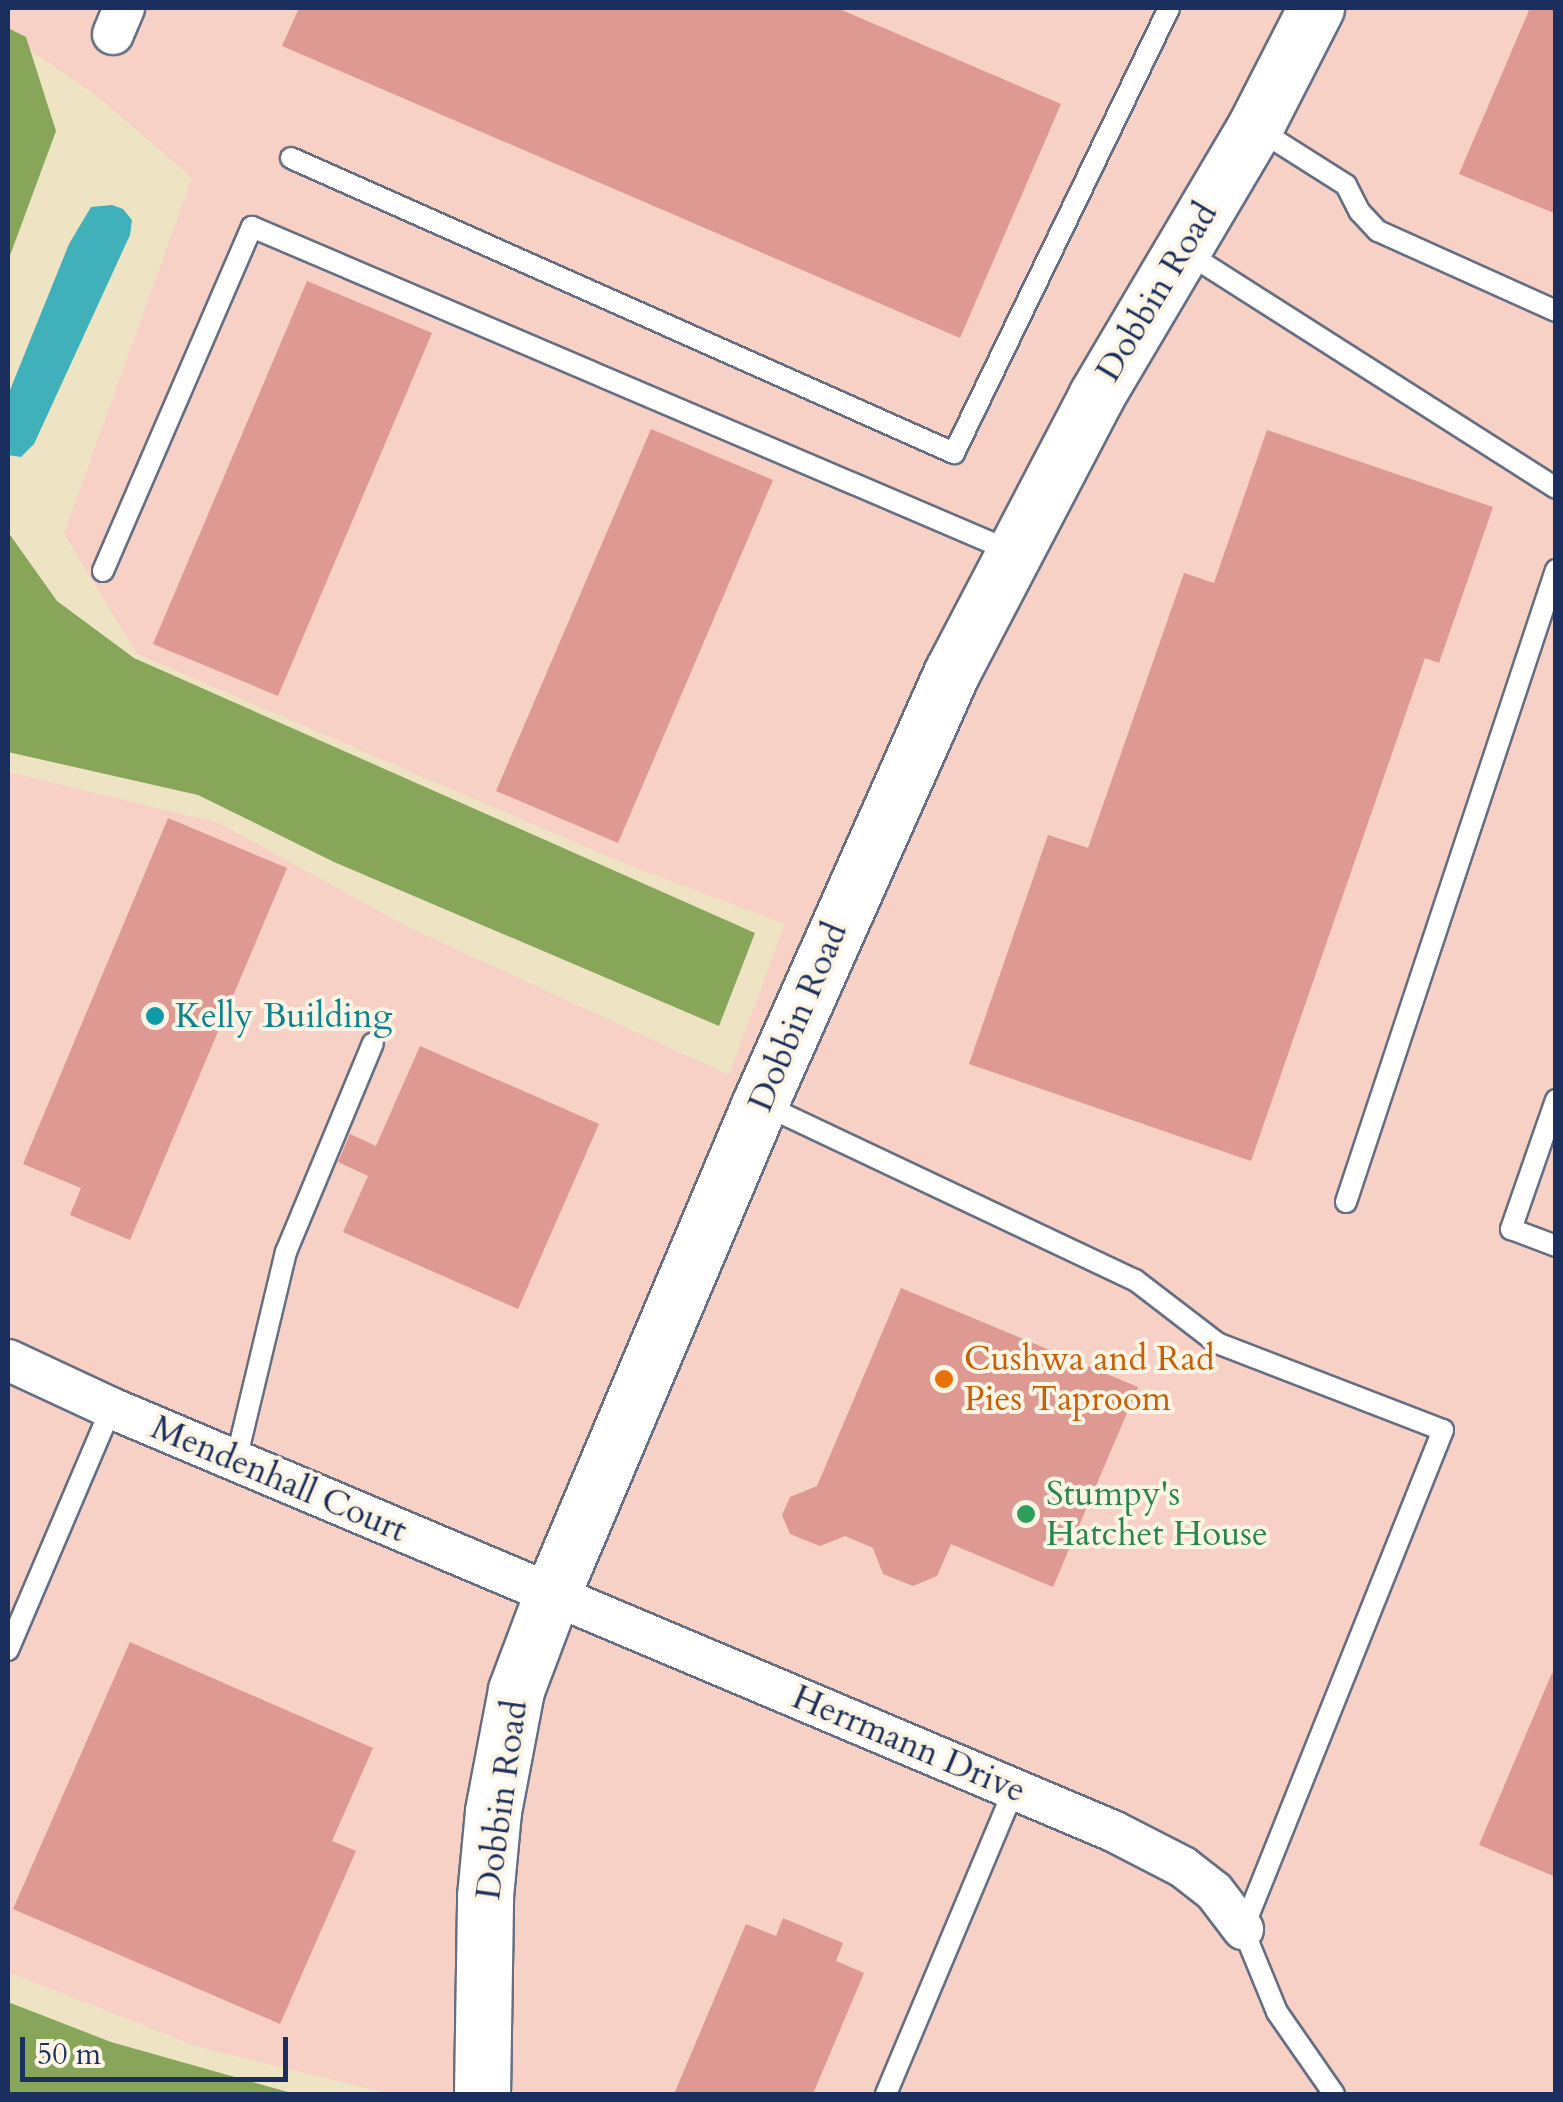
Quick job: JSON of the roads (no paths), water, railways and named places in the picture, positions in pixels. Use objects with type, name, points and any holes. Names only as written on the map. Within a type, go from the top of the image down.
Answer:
[{"type":"street","name":"Dobbin Road","points":[[482,2094],[484,1896],[494,1811],[516,1690],[552,1594],[889,806],[1011,551],[1254,127],[1316,8]]},
{"type":"street","name":"Mendenhall Court","points":[[10,1368],[552,1594]]},
{"type":"street","name":"Herrmann Drive","points":[[552,1594],[1014,1789],[1183,1867],[1214,1892],[1243,1929]]},
{"type":"lane","points":[[291,158],[954,453],[1169,8]]},
{"type":"lane","points":[[1254,127],[1346,186],[1360,212],[1378,231],[1556,310]]},
{"type":"lane","points":[[103,571],[252,227],[1011,551]]},
{"type":"lane","points":[[1182,250],[1556,488]]},
{"type":"lane","points":[[1346,1202],[1556,570]]},
{"type":"lane","points":[[236,1460],[286,1252],[373,1042]]},
{"type":"lane","points":[[1556,1100],[1512,1229],[1556,1246]]},
{"type":"lane","points":[[760,1103],[1134,1280],[1217,1343],[1442,1430],[1243,1929],[1277,2012],[1334,2094]]},
{"type":"lane","points":[[8,1650],[111,1408]]},
{"type":"lane","points":[[886,2094],[1014,1789]]},
{"type":"water","points":[[112,205],[123,209],[132,220],[130,235],[34,444],[21,457],[8,455],[8,395],[69,244],[91,207]]},
{"type":"place","name":"Kelly Building","points":[[155,1016]]},
{"type":"place","name":"Cushwa and Rad Pies Taproom","points":[[944,1379]]},
{"type":"place","name":"Stumpy's Hatchet House","points":[[1026,1514]]}]
